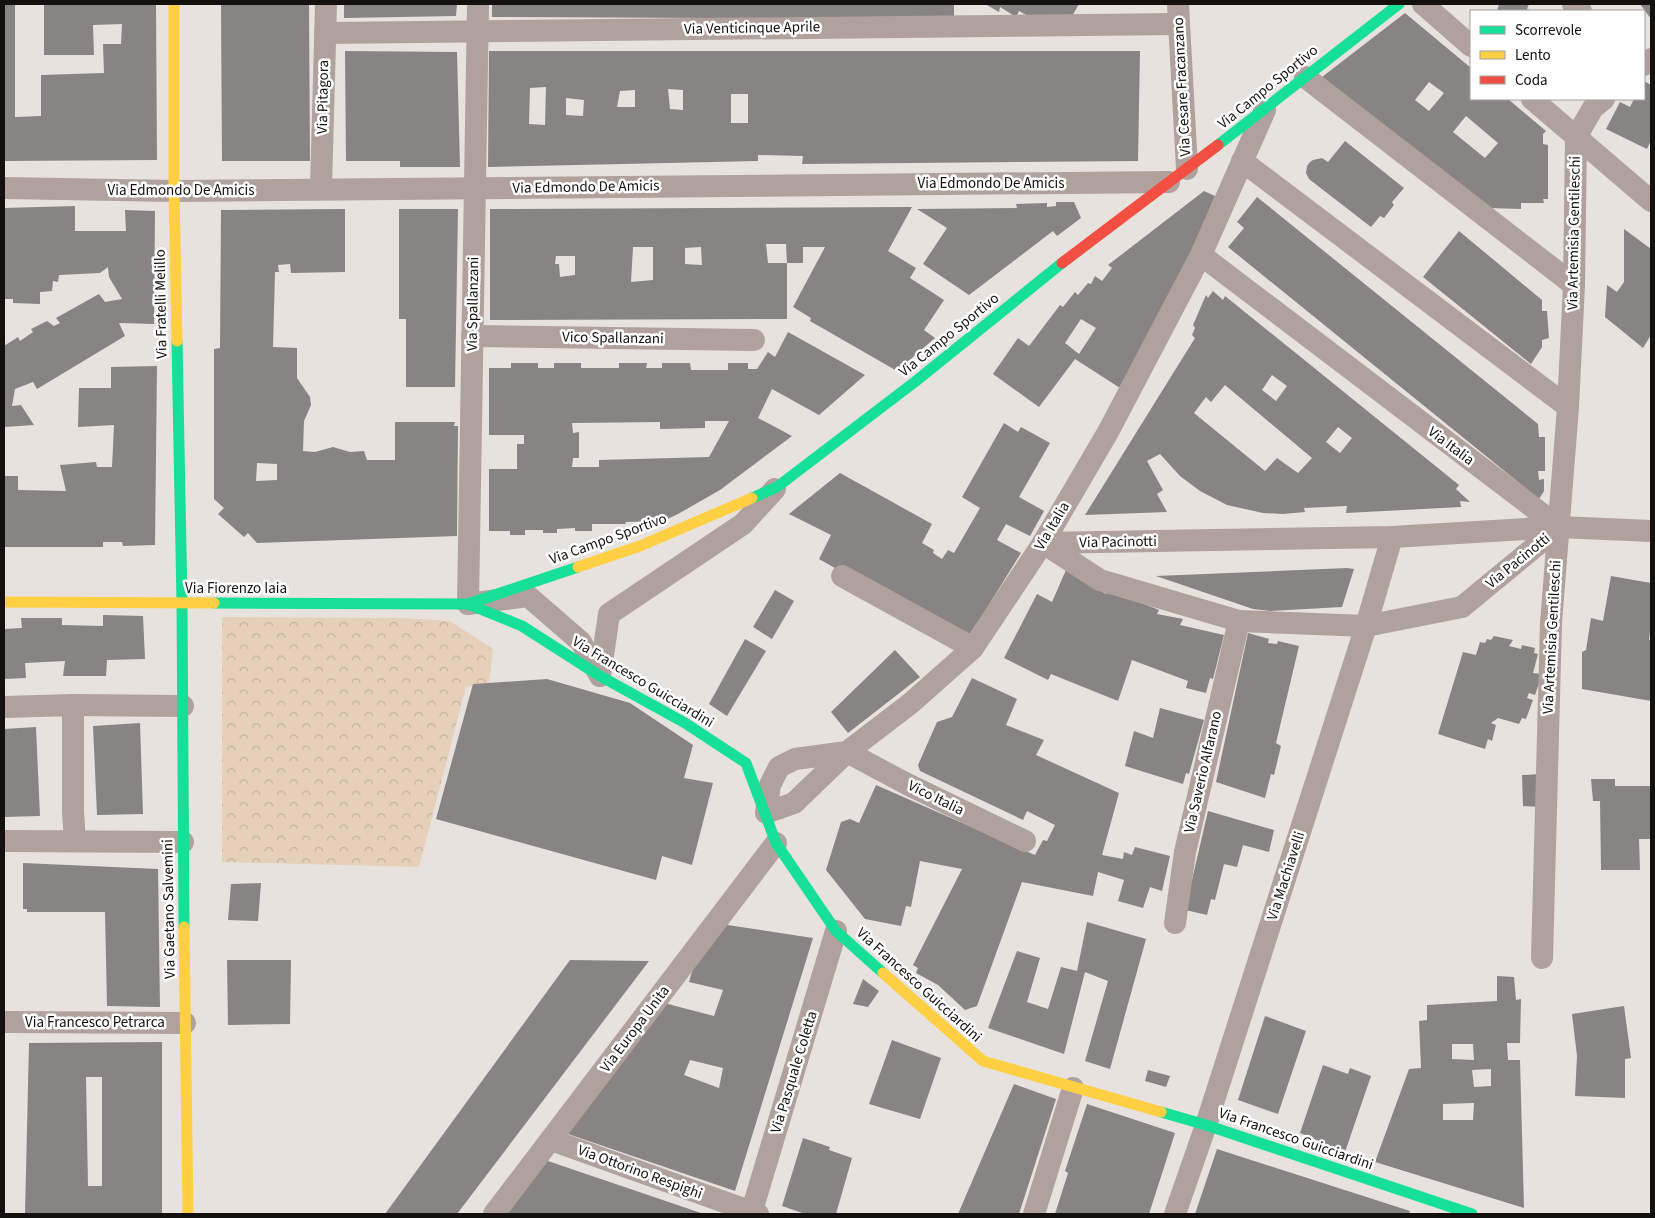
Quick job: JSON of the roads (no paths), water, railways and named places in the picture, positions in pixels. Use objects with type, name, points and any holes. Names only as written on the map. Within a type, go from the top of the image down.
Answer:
[{"type":"street","name":"Via Fratelli Melillo","points":[[174,4],[174,191],[182,603]]},
{"type":"street","name":"Via Pitagora","points":[[321,190],[326,4]]},
{"type":"street","name":"Via Spallanzani","points":[[468,604],[478,4]]},
{"type":"street","name":"Via Campo Sportivo","points":[[468,604],[640,546],[777,487],[916,381],[1054,269],[1265,110],[1399,4]]},
{"type":"street","points":[[1423,4],[1470,45]]},
{"type":"street","name":"Via Venticinque Aprile","points":[[325,33],[1178,14]]},
{"type":"street","name":"Via Cesare Fracanzano","points":[[1178,14],[1178,176]]},
{"type":"street","points":[[1305,77],[1574,285]]},
{"type":"street","points":[[1533,100],[1576,137],[1646,189]]},
{"type":"street","points":[[1576,137],[1593,108],[1603,100]]},
{"type":"street","name":"Via Italia","points":[[847,752],[796,759],[779,767],[770,785],[766,813],[794,803],[847,752],[911,703],[973,648],[1042,543],[1108,432],[1201,255],[1265,110]]},
{"type":"street","name":"Via Artemisia Gentileschi","points":[[1542,958],[1551,623],[1568,407],[1574,285],[1576,137]]},
{"type":"street","points":[[1242,160],[1568,407]]},
{"type":"street","name":"Via Edmondo De Amicis","points":[[4,188],[174,191],[321,190],[1178,176]]},
{"type":"street","name":"Via Italia","points":[[1201,255],[1559,527]]},
{"type":"street","name":"Vico Spallanzani","points":[[472,336],[754,340]]},
{"type":"street","points":[[600,676],[609,614],[743,524],[777,487]]},
{"type":"street","points":[[1559,527],[1651,531]]},
{"type":"street","name":"Via Pacinotti","points":[[1042,543],[1392,537],[1559,527]]},
{"type":"street","name":"Via Pacinotti","points":[[1042,543],[1100,580],[1238,621],[1366,626],[1462,606],[1559,527]]},
{"type":"street","name":"Via Machiavelli","points":[[1175,1214],[1206,1125],[1366,626],[1392,537]]},
{"type":"street","points":[[842,576],[973,648]]},
{"type":"street","points":[[468,604],[528,596],[581,642],[600,676]]},
{"type":"street","name":"Via Fiorenzo Iaia","points":[[4,602],[468,604]]},
{"type":"street","name":"Via Gaetano Salvemini","points":[[182,603],[188,1214]]},
{"type":"street","name":"Via Francesco Guicciardini","points":[[468,604],[522,626],[600,676],[684,723],[746,763],[776,843],[836,931],[983,1061],[1206,1125],[1443,1210],[1472,1214]]},
{"type":"street","name":"Via Saverio Alfarano","points":[[1175,923],[1189,834],[1238,621]]},
{"type":"street","points":[[4,707],[73,705],[183,706]]},
{"type":"street","points":[[73,705],[73,812],[75,841]]},
{"type":"street","name":"Vico Italia","points":[[847,752],[907,784],[1026,841]]},
{"type":"street","points":[[4,841],[183,842]]},
{"type":"street","name":"Via Europa Unita","points":[[494,1214],[776,843]]},
{"type":"street","name":"Via Pasquale Coletta","points":[[753,1214],[836,931]]},
{"type":"street","name":"Via Francesco Petrarca","points":[[4,1022],[185,1022]]},
{"type":"street","points":[[1034,1214],[1072,1088]]},
{"type":"street","name":"Via Ottorino Respighi","points":[[551,1140],[753,1214]]}]
